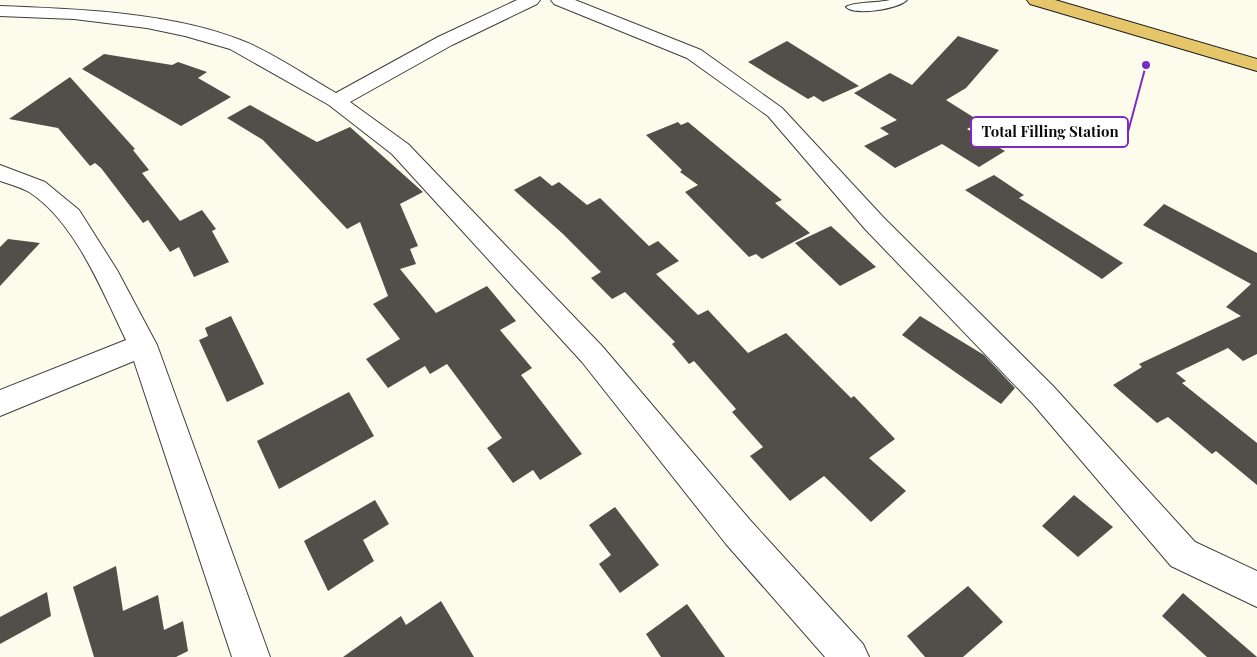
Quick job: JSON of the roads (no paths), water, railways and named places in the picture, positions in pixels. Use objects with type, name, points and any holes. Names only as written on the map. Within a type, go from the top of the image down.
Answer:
[{"type":"highway","points":[[1036,0],[1257,65]]},
{"type":"street","points":[[336,101],[445,41],[531,0]]},
{"type":"street","points":[[560,0],[694,54],[775,112],[874,223],[1043,395],[1183,554],[1257,589]]},
{"type":"street","points":[[0,11],[114,18],[188,31],[237,46],[336,101],[400,149],[585,347],[738,532],[850,657]]},
{"type":"street","points":[[0,172],[37,187],[70,216],[104,270],[143,345],[251,657]]},
{"type":"street","points":[[0,403],[143,345]]},
{"type":"lane","points":[[852,7],[865,9],[882,7],[900,0]]},
{"type":"place","name":"Total Filling Station","points":[[1146,65]]}]
